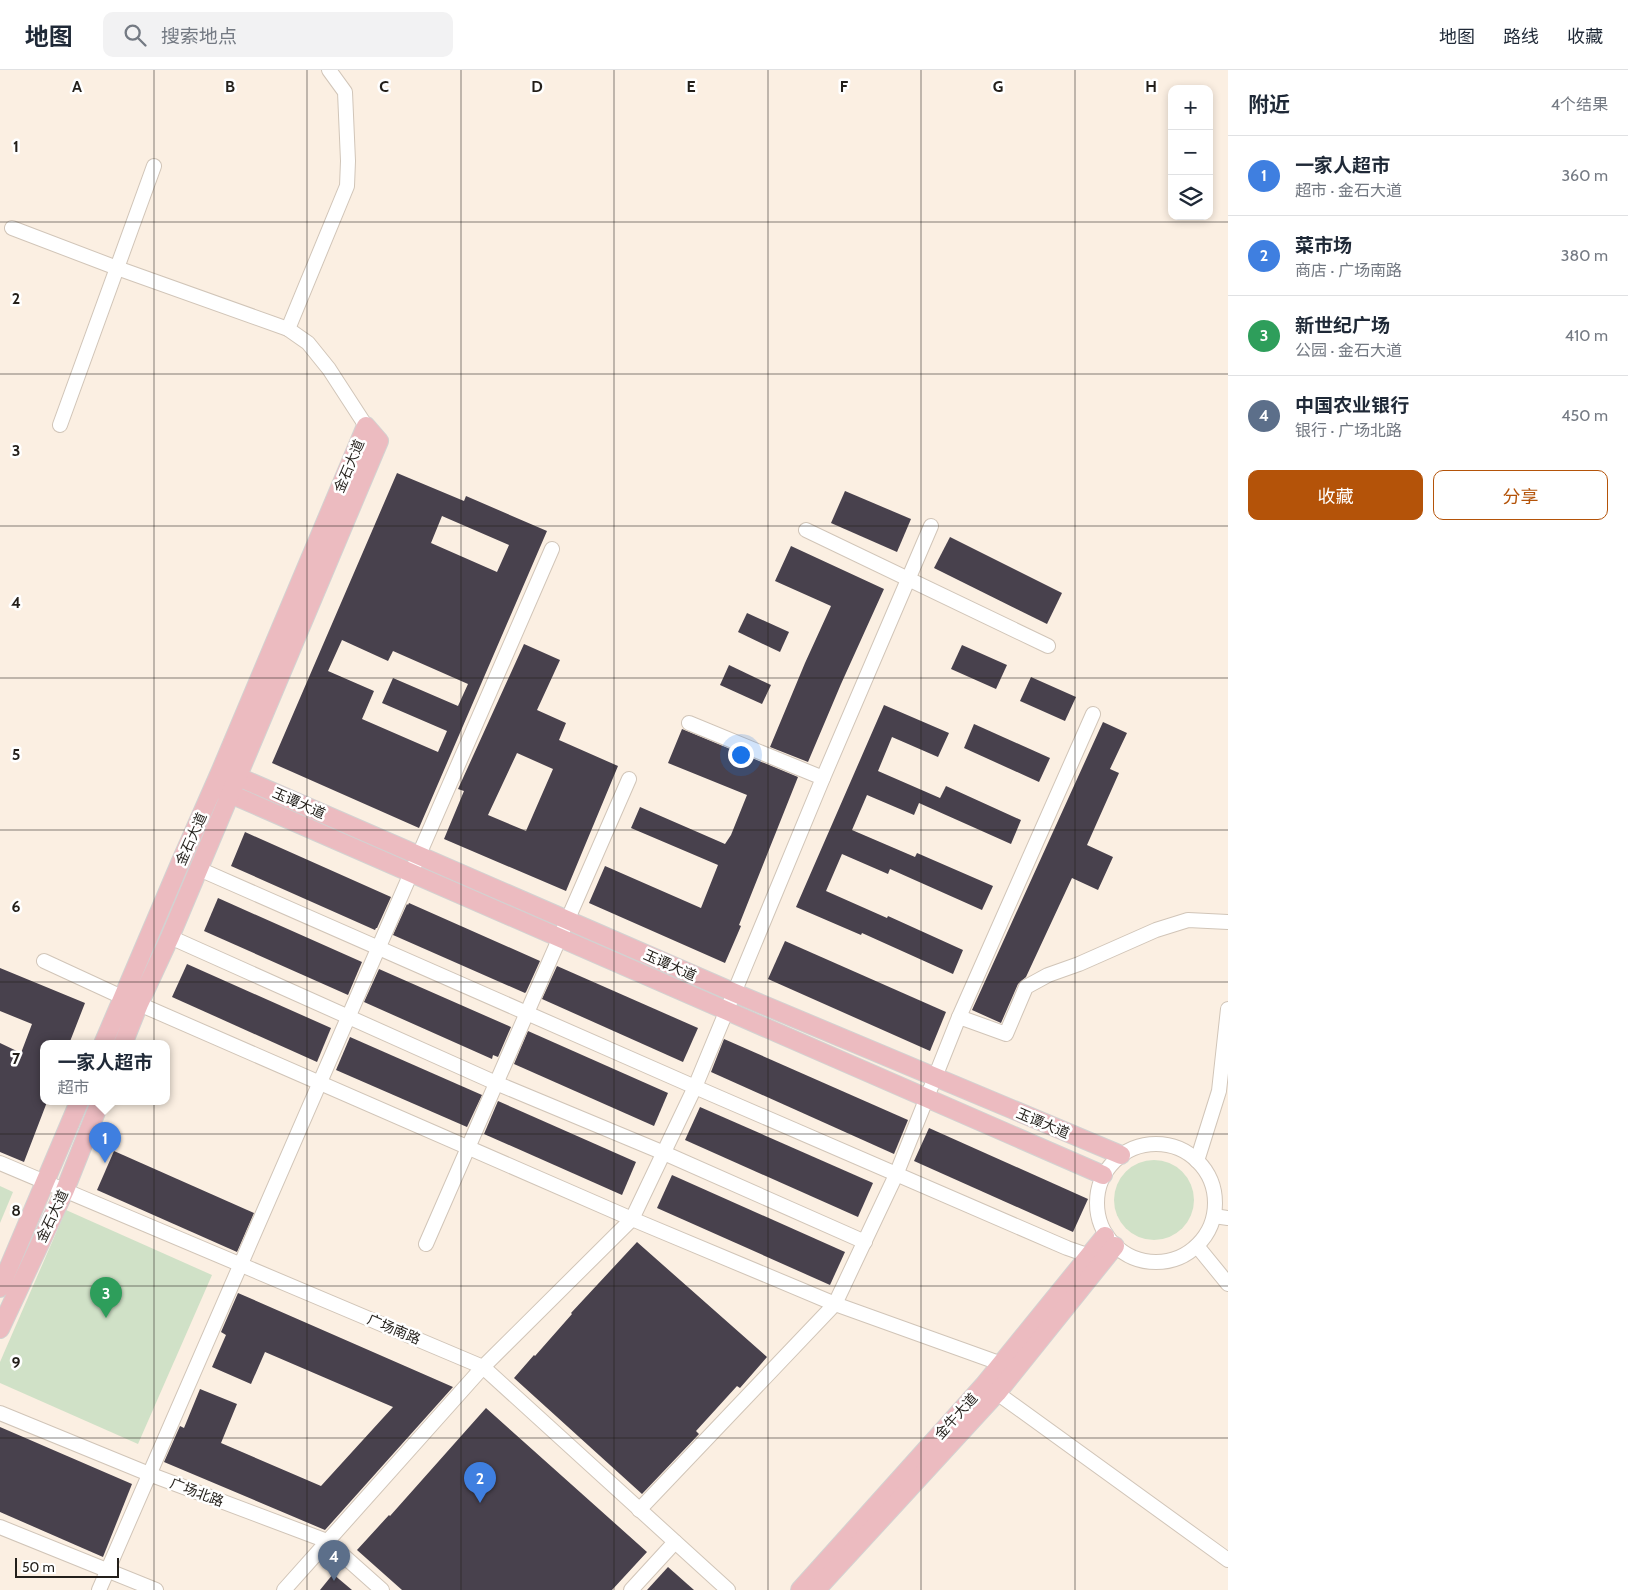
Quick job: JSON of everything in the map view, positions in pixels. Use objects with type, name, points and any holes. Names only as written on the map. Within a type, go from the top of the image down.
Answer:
[{"type":"main road","name":"金石大道","points":[[105,1040],[122,998],[222,790],[379,441],[366,426]]},
{"type":"main road","name":"玉谭大道","points":[[229,773],[418,857],[564,928],[728,1012],[1103,1175]]},
{"type":"main road","name":"金石大道","points":[[125,1040],[199,869],[222,790]]},
{"type":"main road","name":"玉谭大道","points":[[222,790],[411,873],[564,928],[735,993],[1121,1155]]},
{"type":"main road","name":"金石大道","points":[[0,1288],[78,1105]]},
{"type":"main road","name":"金石大道","points":[[0,1329],[65,1190],[99,1105]]},
{"type":"main road","name":"金牛大道","points":[[800,1590],[1002,1364],[1090,1256],[1110,1241]]},
{"type":"main road","name":"金牛大道","points":[[816,1590],[997,1393],[1110,1241]]},
{"type":"street","points":[[288,329],[347,186],[348,160],[345,92],[329,70]]},
{"type":"street","points":[[60,425],[154,166]]},
{"type":"street","points":[[12,228],[288,329],[308,343],[329,369],[366,426]]},
{"type":"street","points":[[284,1590],[483,1367],[632,1219],[664,1154],[728,1012],[823,778],[932,526]]},
{"type":"street","points":[[806,530],[1048,646]]},
{"type":"street","points":[[100,1590],[552,549]]},
{"type":"street","points":[[639,1510],[835,1304],[896,1174],[959,1017],[1093,714]]},
{"type":"street","points":[[689,723],[823,778]]},
{"type":"street","points":[[426,1244],[629,779]]},
{"type":"street","points":[[199,869],[695,1087],[1066,1248],[1090,1256]]},
{"type":"street","points":[[959,1017],[1006,1034],[1026,987],[1048,975],[1079,964],[1156,930],[1188,920],[1228,922]]},
{"type":"street","points":[[170,937],[496,1083],[865,1242]]},
{"type":"street","points":[[44,961],[122,998],[632,1219],[835,1304],[1002,1364]]},
{"type":"street","points":[[1197,1161],[1219,1091],[1228,1009]]},
{"type":"street","points":[[1154,1144],[1177,1148],[1197,1161],[1210,1180],[1215,1204],[1214,1216],[1207,1232],[1197,1246],[1180,1258],[1160,1262],[1139,1260],[1130,1256],[1110,1241],[1098,1216],[1096,1202],[1098,1188],[1103,1175],[1111,1164],[1131,1149],[1154,1144]]},
{"type":"street","name":"广场南路","points":[[0,1163],[483,1367],[728,1590]]},
{"type":"street","points":[[1214,1216],[1228,1218]]},
{"type":"street","points":[[1197,1246],[1228,1284]]},
{"type":"street","points":[[997,1393],[1228,1560]]},
{"type":"street","name":"广场北路","points":[[0,1413],[149,1474],[327,1541],[382,1590]]},
{"type":"street","points":[[0,1527],[156,1590]]},
{"type":"street","points":[[631,1590],[675,1542]]},
{"type":"green space","points":[[1146,1160],[1162,1160],[1183,1171],[1194,1192],[1194,1208],[1183,1229],[1162,1240],[1146,1240],[1132,1234],[1120,1222],[1114,1208],[1114,1192],[1120,1178],[1132,1166]]},
{"type":"green space","points":[[0,1186],[13,1192],[0,1223]]},
{"type":"green space","points":[[66,1210],[212,1275],[138,1444],[0,1383],[0,1362]]},
{"type":"building","points":[[397,473],[464,501],[466,496],[547,531],[419,828],[272,763]],"holes":[[[442,516],[509,545],[497,572],[431,543]],[[342,640],[388,661],[393,651],[468,684],[458,706],[393,678],[382,703],[447,731],[438,752],[362,719],[374,691],[328,671]]]},
{"type":"building","points":[[845,491],[911,519],[897,552],[831,523]]},
{"type":"building","points":[[950,537],[1062,593],[1047,624],[934,568]]},
{"type":"building","points":[[791,546],[884,589],[808,762],[770,747],[831,606],[775,581]]},
{"type":"building","points":[[747,613],[789,632],[780,652],[738,632]]},
{"type":"building","points":[[524,644],[560,660],[537,710],[566,723],[559,740],[618,766],[566,891],[444,839],[464,791],[458,789]],"holes":[[[517,753],[553,769],[526,831],[488,815]]]},
{"type":"building","points":[[962,645],[1007,665],[996,689],[951,669]]},
{"type":"building","points":[[729,665],[771,685],[762,704],[720,685]]},
{"type":"building","points":[[1031,677],[1076,697],[1065,721],[1020,701]]},
{"type":"building","points":[[884,705],[949,733],[938,757],[892,737],[878,771],[940,798],[946,786],[1021,820],[1011,844],[919,803],[914,815],[867,795],[852,830],[915,857],[917,853],[993,886],[982,910],[890,869],[888,874],[842,854],[826,891],[887,918],[888,916],[963,950],[953,974],[862,933],[861,935],[796,907]]},
{"type":"building","points":[[1103,722],[1127,733],[1110,769],[1119,773],[1087,845],[1113,857],[1098,890],[1072,878],[1026,977],[1018,984],[1001,1023],[972,1010]]},
{"type":"building","points":[[974,724],[1050,758],[1039,782],[964,748]]},
{"type":"building","points":[[682,729],[798,777],[725,963],[589,903],[605,866],[701,908],[718,865],[631,828],[640,807],[725,844],[731,835],[747,795],[668,763]]},
{"type":"building","points":[[245,832],[391,897],[377,928],[375,930],[231,866]]},
{"type":"building","points":[[218,898],[362,962],[348,995],[204,931]]},
{"type":"building","points":[[409,903],[540,961],[526,992],[393,935]]},
{"type":"building","points":[[785,941],[946,1012],[930,1051],[768,979]]},
{"type":"building","points":[[187,964],[331,1028],[317,1062],[172,997]]},
{"type":"building","points":[[557,966],[698,1028],[683,1062],[542,999]]},
{"type":"building","points":[[0,968],[85,1003],[71,1040],[40,1040],[40,1105],[46,1105],[24,1162],[0,1152],[0,1043],[21,1053],[32,1024],[0,1011]]},
{"type":"building","points":[[379,969],[511,1027],[498,1057],[493,1055],[492,1059],[364,1002]]},
{"type":"building","points":[[528,1031],[668,1093],[654,1126],[514,1064]]},
{"type":"building","points":[[350,1037],[482,1095],[467,1127],[336,1070]]},
{"type":"building","points":[[724,1039],[908,1120],[894,1154],[711,1072]]},
{"type":"building","points":[[498,1101],[636,1162],[622,1195],[484,1134]]},
{"type":"building","points":[[700,1107],[873,1183],[858,1217],[685,1140]]},
{"type":"building","points":[[929,1128],[1088,1199],[1073,1232],[914,1161]]},
{"type":"building","points":[[114,1151],[254,1213],[237,1252],[97,1190]]},
{"type":"building","points":[[672,1175],[845,1252],[830,1285],[657,1208]]},
{"type":"building","points":[[637,1242],[767,1357],[740,1388],[737,1386],[696,1431],[699,1434],[642,1494],[514,1378]]},
{"type":"building","points":[[238,1293],[453,1387],[325,1530],[164,1462],[180,1426],[184,1428],[200,1389],[237,1404],[221,1443],[321,1486],[393,1407],[265,1352],[251,1384],[212,1367],[226,1335],[221,1332]]},
{"type":"building","points":[[486,1408],[647,1552],[612,1590],[402,1590],[357,1550],[390,1516]]},
{"type":"building","points":[[0,1427],[132,1484],[103,1557],[0,1512]]},
{"type":"building","points":[[668,1567],[694,1590],[647,1590]]},
{"type":"building","points":[[333,1574],[352,1590],[320,1590]]},
{"type":"place","name":"一家人超市","points":[[105,1163]]},
{"type":"place","name":"新世纪广场","points":[[106,1318]]},
{"type":"place","name":"菜市场","points":[[480,1503]]},
{"type":"place","name":"中国农业银行","points":[[334,1581]]}]
